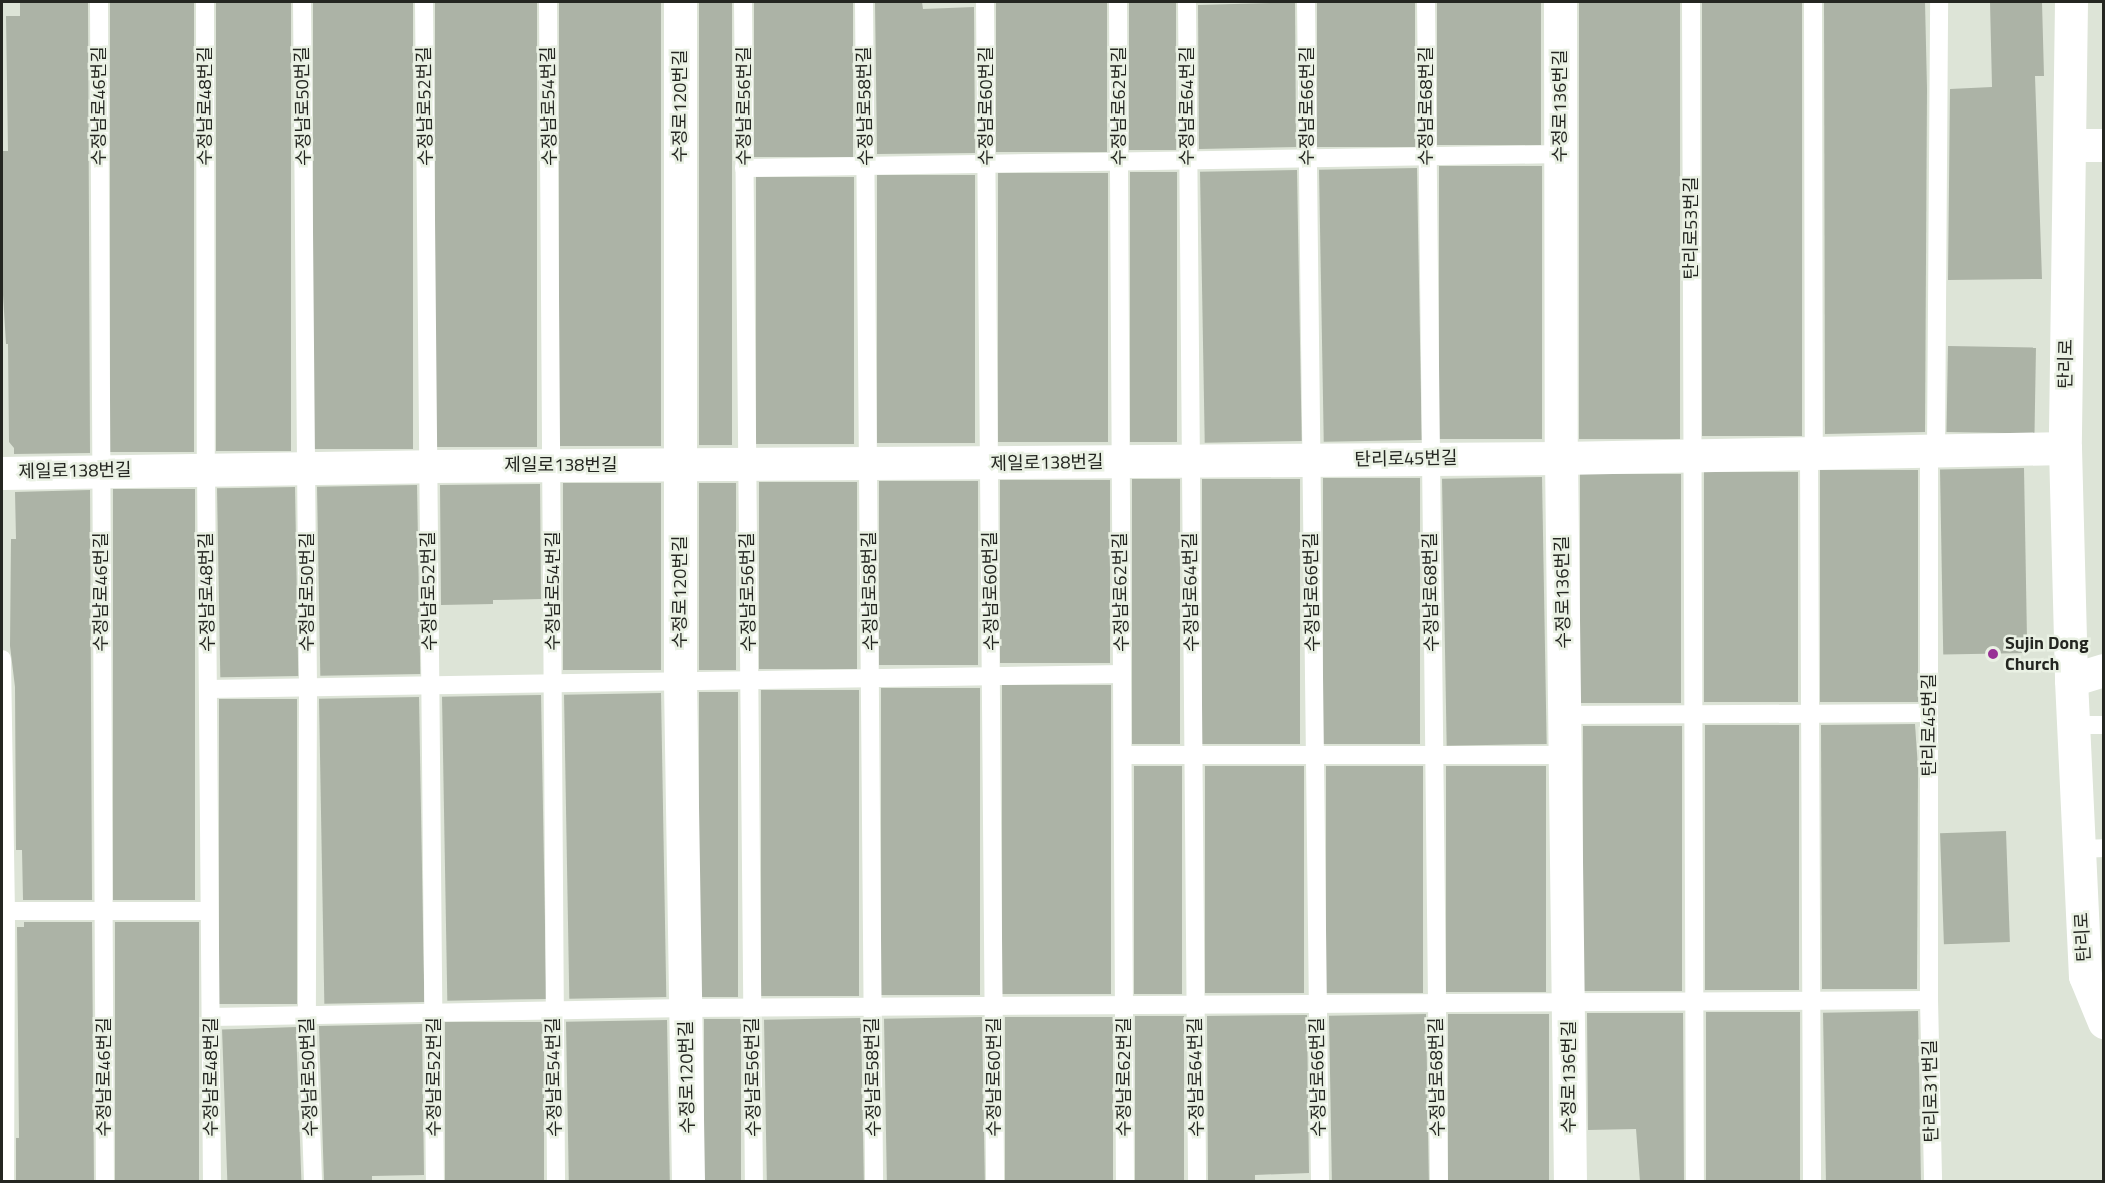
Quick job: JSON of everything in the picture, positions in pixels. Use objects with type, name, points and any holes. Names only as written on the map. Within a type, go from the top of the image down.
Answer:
[{"type":"street","name":"수정로120번길","points":[[680,2],[680,682],[688,1182]]},
{"type":"street","name":"수정로136번길","points":[[1560,2],[1561,458],[1570,1182]]},
{"type":"street","name":"탄리로","points":[[2071,2],[2071,145],[2065,448],[2071,680],[2088,725],[2091,848],[2085,976],[2103,1022]]},
{"type":"street","points":[[2071,145],[2103,145]]},
{"type":"street","name":"탄리로45번길","points":[[1120,463],[1561,458],[2065,448]]},
{"type":"street","name":"제일로138번길","points":[[2,473],[428,466],[1120,463]]},
{"type":"street","points":[[2071,680],[2103,670]]},
{"type":"lane","name":"수정남로46번길","points":[[99,2],[105,1182]]},
{"type":"lane","name":"수정남로48번길","points":[[205,2],[212,1182]]},
{"type":"lane","name":"수정남로50번길","points":[[302,2],[307,468],[307,1016],[313,1182]]},
{"type":"lane","name":"수정남로52번길","points":[[424,2],[435,1182]]},
{"type":"lane","name":"수정남로54번길","points":[[549,2],[554,684],[553,1011],[556,1182]]},
{"type":"lane","name":"수정남로56번길","points":[[743,2],[754,1182]]},
{"type":"lane","name":"수정남로58번길","points":[[864,2],[874,1182]]},
{"type":"lane","name":"수정남로60번길","points":[[985,2],[995,1182]]},
{"type":"lane","name":"수정남로62번길","points":[[1118,2],[1125,1182]]},
{"type":"lane","name":"수정남로64번길","points":[[1187,2],[1189,461],[1197,1182]]},
{"type":"lane","name":"수정남로66번길","points":[[1306,2],[1320,1182]]},
{"type":"lane","name":"수정남로68번길","points":[[1425,2],[1438,1182]]},
{"type":"lane","name":"탄리로53번길","points":[[1691,2],[1691,455]]},
{"type":"lane","points":[[1812,1182],[1810,714],[1813,2]]},
{"type":"lane","points":[[1933,450],[1939,2]]},
{"type":"lane","points":[[744,168],[1560,154]]},
{"type":"lane","name":"탄리로45번길","points":[[1929,1000],[1929,713],[1933,450]]},
{"type":"lane","points":[[1691,455],[1695,1182]]},
{"type":"lane","points":[[2,659],[6,911],[5,1182]]},
{"type":"lane","points":[[208,689],[1122,674]]},
{"type":"lane","points":[[1565,715],[1929,713]]},
{"type":"lane","points":[[1123,755],[1566,755]]},
{"type":"lane","points":[[6,911],[209,911]]},
{"type":"lane","points":[[211,1017],[686,1008],[1929,1000]]},
{"type":"lane","name":"탄리로31번길","points":[[1929,1000],[1933,1182]]},
{"type":"building","points":[[20,2],[88,2],[90,453],[14,454],[14,448],[9,442],[8,344],[6,344],[2,250],[3,151],[8,151],[6,16],[20,16]]},
{"type":"building","points":[[110,2],[194,2],[194,452],[110,452]]},
{"type":"building","points":[[216,2],[291,2],[291,451],[216,451]]},
{"type":"building","points":[[313,2],[413,2],[413,449],[313,449]]},
{"type":"building","points":[[435,2],[537,2],[537,447],[435,447]]},
{"type":"building","points":[[559,2],[661,2],[661,446],[559,446]]},
{"type":"building","points":[[699,2],[732,2],[732,445],[699,445]]},
{"type":"building","points":[[754,2],[853,2],[853,157],[754,157]]},
{"type":"building","points":[[875,2],[922,2],[923,9],[974,7],[975,153],[877,154]]},
{"type":"building","points":[[996,2],[1107,2],[1107,152],[996,152]]},
{"type":"building","points":[[1129,2],[1176,2],[1176,150],[1129,150]]},
{"type":"building","points":[[1317,2],[1415,2],[1415,147],[1317,147]]},
{"type":"building","points":[[1437,2],[1541,2],[1541,145],[1437,145]]},
{"type":"building","points":[[1579,2],[1680,2],[1680,439],[1579,439]]},
{"type":"building","points":[[1702,2],[1802,2],[1802,436],[1702,436]]},
{"type":"building","points":[[1824,2],[1925,2],[1927,89],[1925,432],[1825,434]]},
{"type":"building","points":[[1990,2],[2042,2],[2044,76],[2035,76],[2042,279],[1948,280],[1950,89],[1992,87]]},
{"type":"building","points":[[1295,3],[1296,147],[1199,149],[1198,5]]},
{"type":"building","points":[[1439,166],[1542,166],[1542,439],[1439,439]]},
{"type":"building","points":[[1417,168],[1422,440],[1324,442],[1319,170]]},
{"type":"building","points":[[1297,170],[1302,441],[1205,443],[1200,172]]},
{"type":"building","points":[[1130,172],[1177,172],[1177,442],[1130,442]]},
{"type":"building","points":[[998,173],[1108,173],[1108,442],[998,442]]},
{"type":"building","points":[[877,175],[975,175],[975,443],[877,443]]},
{"type":"building","points":[[756,177],[854,177],[854,444],[756,444]]},
{"type":"building","points":[[1948,346],[2036,348],[2034,434],[1946,432]]},
{"type":"building","points":[[2024,468],[2027,653],[1943,654],[1940,469]]},
{"type":"building","points":[[1820,470],[1918,470],[1918,702],[1820,702]]},
{"type":"building","points":[[1704,472],[1798,472],[1798,702],[1704,702]]},
{"type":"building","points":[[1580,474],[1681,474],[1681,703],[1580,703]]},
{"type":"building","points":[[1542,477],[1547,744],[1447,746],[1442,479]]},
{"type":"building","points":[[1323,478],[1420,478],[1420,744],[1323,744]]},
{"type":"building","points":[[1132,479],[1180,479],[1180,744],[1132,744]]},
{"type":"building","points":[[1202,479],[1300,479],[1300,744],[1202,744]]},
{"type":"building","points":[[1000,480],[1110,480],[1110,663],[1000,663]]},
{"type":"building","points":[[879,481],[978,481],[978,665],[879,665]]},
{"type":"building","points":[[759,482],[857,482],[857,669],[759,669]]},
{"type":"building","points":[[563,483],[661,483],[661,670],[563,670]]},
{"type":"building","points":[[699,483],[736,483],[736,670],[699,670]]},
{"type":"building","points":[[540,484],[541,599],[493,600],[493,604],[441,605],[440,485]]},
{"type":"building","points":[[417,485],[420,674],[320,676],[317,487]]},
{"type":"building","points":[[295,487],[298,676],[220,677],[217,488]]},
{"type":"building","points":[[113,489],[195,489],[195,900],[113,900]]},
{"type":"building","points":[[90,490],[92,900],[23,900],[22,850],[16,850],[15,687],[10,646],[11,539],[16,539],[15,492]]},
{"type":"building","points":[[1002,685],[1111,685],[1111,994],[1002,994]]},
{"type":"building","points":[[881,688],[980,688],[980,995],[881,995]]},
{"type":"building","points":[[761,690],[859,690],[859,996],[761,996]]},
{"type":"building","points":[[699,692],[738,692],[738,997],[699,997]]},
{"type":"building","points":[[661,693],[666,997],[569,999],[564,695]]},
{"type":"building","points":[[541,695],[546,999],[447,1001],[442,697]]},
{"type":"building","points":[[419,697],[424,1002],[324,1004],[319,699]]},
{"type":"building","points":[[219,699],[297,699],[297,1004],[219,1004]]},
{"type":"building","points":[[1915,724],[1918,768],[1917,989],[1822,989],[1821,725]]},
{"type":"building","points":[[1705,725],[1799,725],[1799,990],[1705,990]]},
{"type":"building","points":[[1583,726],[1682,726],[1682,991],[1583,991]]},
{"type":"building","points":[[1134,766],[1182,766],[1182,994],[1134,994]]},
{"type":"building","points":[[1205,766],[1304,766],[1304,993],[1205,993]]},
{"type":"building","points":[[1326,766],[1423,766],[1423,993],[1326,993]]},
{"type":"building","points":[[1446,766],[1546,766],[1546,992],[1446,992]]},
{"type":"building","points":[[2006,831],[2010,942],[1944,944],[1940,833]]},
{"type":"building","points":[[24,922],[92,922],[94,1182],[16,1182],[16,1138],[19,1138],[17,927],[24,927]]},
{"type":"building","points":[[115,922],[199,922],[199,1182],[115,1182]]},
{"type":"building","points":[[1918,1011],[1921,1182],[1826,1182],[1823,1013]]},
{"type":"building","points":[[1706,1012],[1800,1012],[1800,1182],[1706,1182]]},
{"type":"building","points":[[1587,1013],[1683,1013],[1684,1182],[1640,1182],[1636,1129],[1588,1130]]},
{"type":"building","points":[[1426,1014],[1429,1182],[1332,1182],[1329,1016]]},
{"type":"building","points":[[1448,1014],[1549,1014],[1549,1182],[1448,1182]]},
{"type":"building","points":[[1307,1015],[1309,1173],[1255,1175],[1255,1182],[1208,1182],[1207,1016]]},
{"type":"building","points":[[1135,1016],[1184,1016],[1184,1182],[1135,1182]]},
{"type":"building","points":[[982,1017],[985,1182],[887,1182],[884,1019]]},
{"type":"building","points":[[1005,1017],[1113,1017],[1113,1182],[1005,1182]]},
{"type":"building","points":[[861,1018],[864,1182],[767,1182],[764,1020]]},
{"type":"building","points":[[704,1019],[741,1019],[741,1182],[704,1182]]},
{"type":"building","points":[[667,1020],[670,1182],[569,1182],[566,1022]]},
{"type":"building","points":[[445,1022],[544,1022],[544,1182],[445,1182]]},
{"type":"building","points":[[422,1024],[424,1175],[372,1176],[372,1182],[324,1182],[319,1026]]},
{"type":"building","points":[[296,1027],[301,1182],[227,1182],[222,1030]]},
{"type":"place","name":"Sujin Dong Church","points":[[1993,654]]}]
